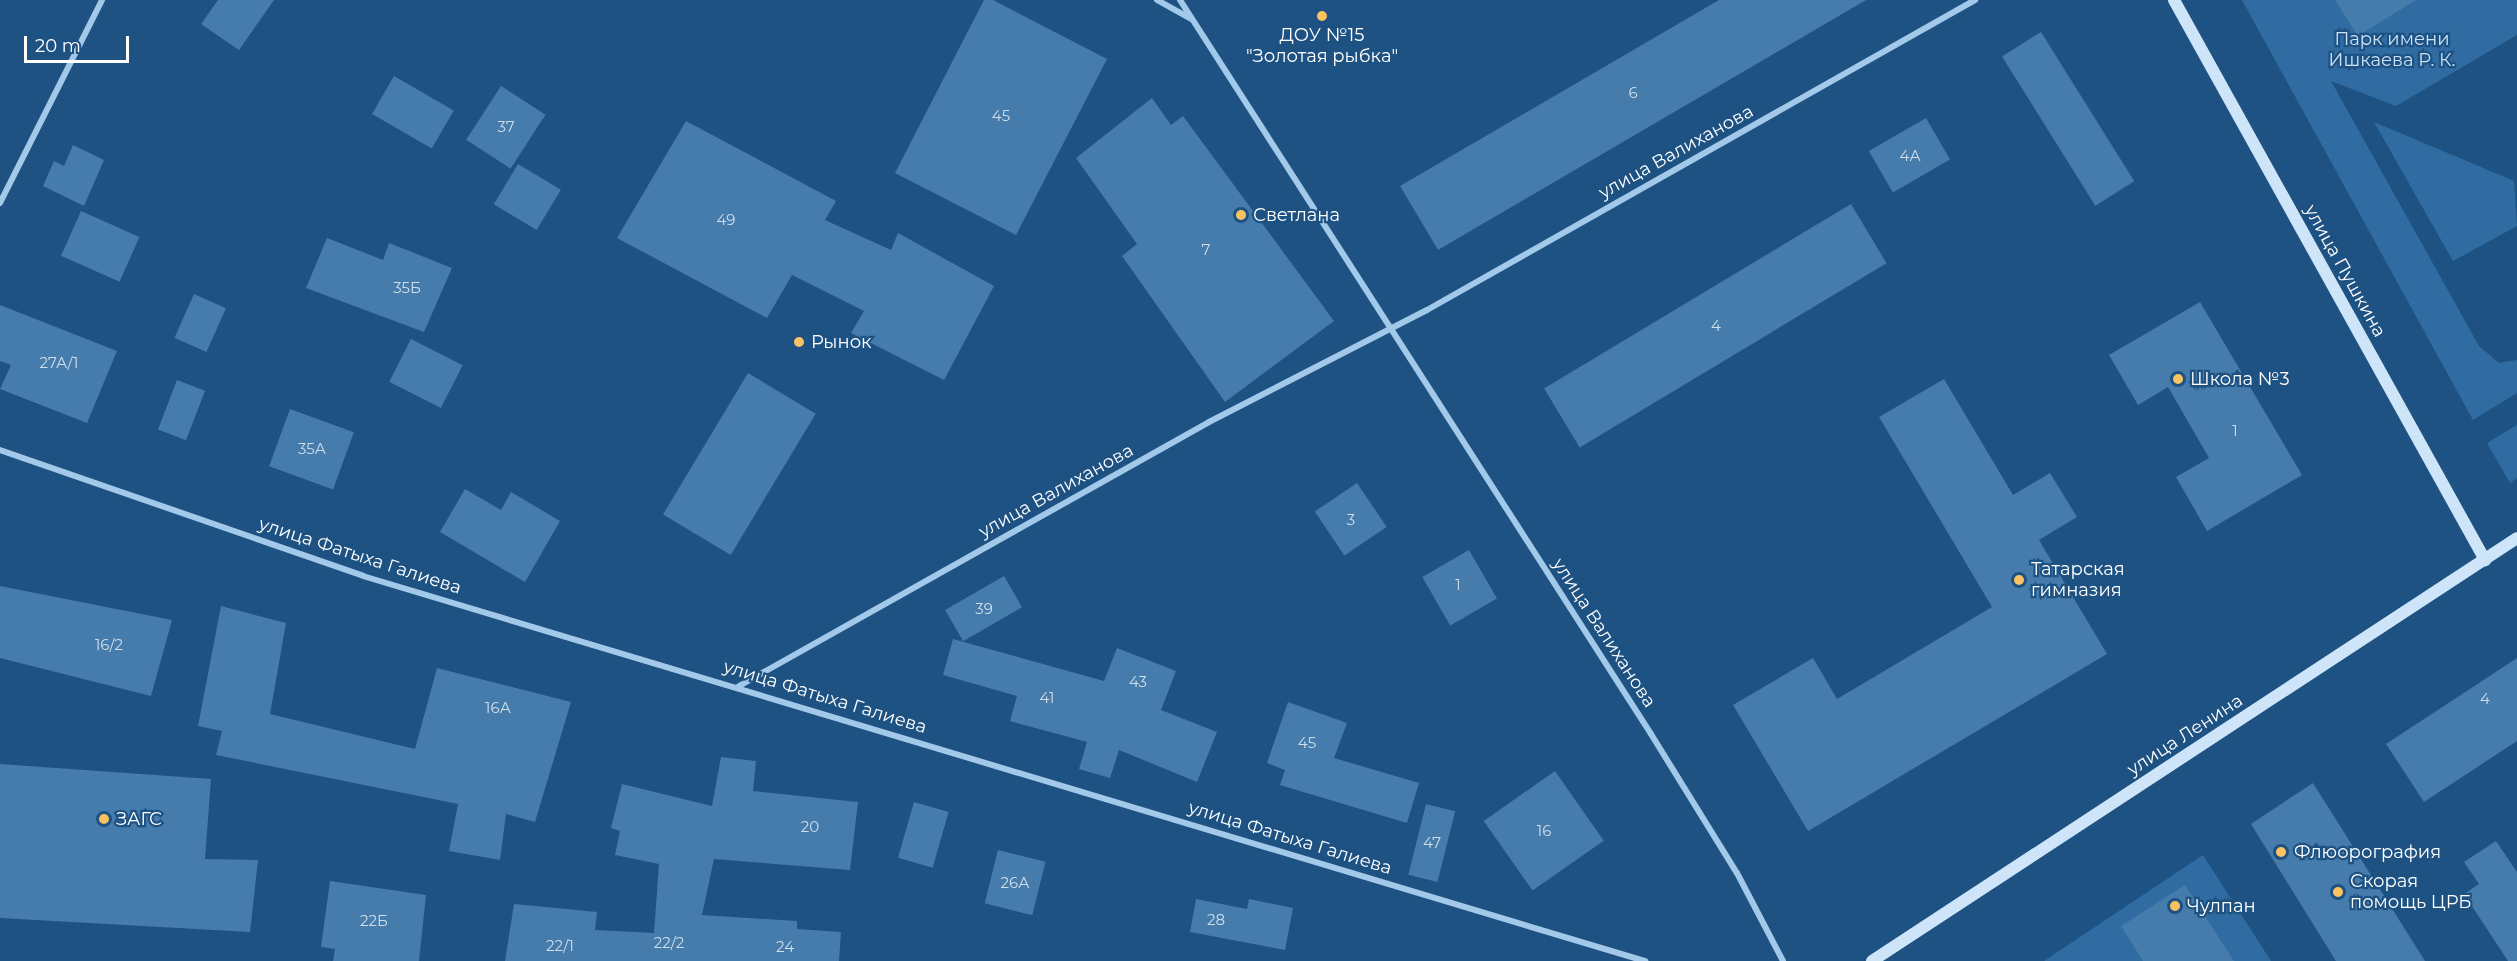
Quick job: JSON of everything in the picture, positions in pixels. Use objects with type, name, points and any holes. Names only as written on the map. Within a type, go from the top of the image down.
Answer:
[{"type":"main road","name":"улица Пушкина","points":[[2174,0],[2485,560]]},
{"type":"main road","name":"улица Ленина","points":[[1872,961],[2517,538]]},
{"type":"street","points":[[0,203],[102,0]]},
{"type":"street","points":[[1156,0],[1194,21]]},
{"type":"street","name":"улица Валиханова","points":[[1180,0],[1664,754],[1737,873],[1783,961]]},
{"type":"street","name":"улица Валиханова","points":[[739,686],[1209,422],[1390,328],[1975,0]]},
{"type":"street","name":"улица Фатыха Галиева","points":[[0,450],[363,576],[739,686],[1645,961]]},
{"type":"green space","name":"Парк имени Ишкаева Р. К.","points":[[2242,0],[2517,0],[2517,35],[2396,106],[2331,81],[2479,346],[2499,363],[2517,360],[2517,393],[2473,420]]},
{"type":"green space","points":[[2374,122],[2514,181],[2517,226],[2453,261]]},
{"type":"green space","points":[[2517,425],[2517,478],[2510,483],[2487,443]]},
{"type":"green space","points":[[2203,855],[2271,961],[2044,961]]},
{"type":"building","points":[[218,0],[274,0],[239,50],[201,24]]},
{"type":"building","points":[[984,0],[993,0],[1107,59],[1016,235],[895,173]]},
{"type":"building","points":[[1719,0],[1866,0],[1438,250],[1400,186]]},
{"type":"building","points":[[2335,0],[2416,0],[2358,36]]},
{"type":"building","points":[[2041,32],[2134,181],[2095,206],[2002,56]]},
{"type":"building","points":[[394,76],[454,110],[432,149],[372,114]]},
{"type":"building","points":[[501,86],[545,115],[511,169],[466,140]]},
{"type":"building","points":[[1152,98],[1171,125],[1183,116],[1334,321],[1225,402],[1122,256],[1137,244],[1076,158]]},
{"type":"building","points":[[1926,118],[1950,160],[1893,193],[1869,151]]},
{"type":"building","points":[[686,121],[836,201],[825,220],[891,250],[898,233],[994,286],[944,380],[851,333],[864,311],[792,275],[767,318],[617,238]]},
{"type":"building","points":[[73,145],[104,160],[84,206],[43,186],[54,161],[64,166]]},
{"type":"building","points":[[518,164],[561,190],[537,230],[494,204]]},
{"type":"building","points":[[1851,204],[1887,263],[1580,448],[1544,388]]},
{"type":"building","points":[[81,211],[139,237],[120,282],[61,256]]},
{"type":"building","points":[[327,238],[383,260],[389,243],[452,268],[424,332],[306,288]]},
{"type":"building","points":[[194,294],[226,308],[206,352],[174,338]]},
{"type":"building","points":[[2200,302],[2302,475],[2207,531],[2176,477],[2209,458],[2168,387],[2138,405],[2109,355]]},
{"type":"building","points":[[0,305],[117,351],[87,423],[0,389],[11,365],[0,361]]},
{"type":"building","points":[[411,339],[463,365],[441,408],[389,382]]},
{"type":"building","points":[[748,373],[816,414],[731,555],[663,514]]},
{"type":"building","name":"Татарская гимназия","points":[[1944,379],[2013,495],[2050,473],[2077,517],[2039,540],[2107,654],[1808,831],[1733,705],[1813,658],[1837,699],[1992,607],[1879,417]]},
{"type":"building","points":[[177,380],[205,391],[186,440],[158,429]]},
{"type":"building","points":[[290,409],[354,432],[333,490],[269,466]]},
{"type":"building","points":[[1357,483],[1387,527],[1344,555],[1315,512]]},
{"type":"building","points":[[465,489],[501,510],[511,492],[560,521],[525,582],[440,532]]},
{"type":"building","points":[[1469,550],[1497,598],[1450,625],[1422,577]]},
{"type":"building","points":[[1004,576],[1022,607],[963,641],[945,610]]},
{"type":"building","points":[[0,586],[172,620],[151,696],[0,658]]},
{"type":"building","points":[[221,606],[286,623],[270,714],[415,749],[437,668],[571,702],[535,822],[506,814],[500,860],[449,851],[458,804],[216,755],[222,731],[198,726]]},
{"type":"building","points":[[953,639],[1104,681],[1117,648],[1176,671],[1161,710],[1217,732],[1197,782],[1119,750],[1110,778],[1079,769],[1087,742],[1010,721],[1017,696],[943,675]]},
{"type":"building","points":[[2517,658],[2517,741],[2424,802],[2386,744]]},
{"type":"building","points":[[1288,702],[1347,723],[1334,758],[1419,783],[1407,823],[1280,785],[1285,770],[1267,763]]},
{"type":"building","points":[[721,757],[756,761],[753,791],[858,802],[850,870],[714,859],[702,915],[797,921],[797,929],[841,932],[839,961],[505,961],[514,904],[597,912],[595,930],[654,933],[659,864],[615,855],[620,831],[611,828],[622,784],[712,806]]},
{"type":"building","name":"ЗАГС","points":[[0,764],[211,779],[205,859],[258,860],[250,932],[0,918]]},
{"type":"building","points":[[1555,771],[1604,841],[1532,891],[1484,821]]},
{"type":"building","name":"Скорая помощь ЦРБ","points":[[2313,783],[2425,961],[2336,961],[2251,824]]},
{"type":"building","points":[[914,802],[949,812],[933,868],[898,858]]},
{"type":"building","points":[[1426,804],[1455,811],[1437,882],[1408,875]]},
{"type":"building","points":[[2496,841],[2517,872],[2517,961],[2508,961],[2464,894],[2479,884],[2464,862]]},
{"type":"building","points":[[998,850],[1046,862],[1032,915],[985,903]]},
{"type":"building","points":[[330,881],[426,895],[419,961],[333,961],[335,949],[321,947]]},
{"type":"building","name":"Чулпан","points":[[2185,885],[2234,961],[2143,961],[2121,926]]},
{"type":"building","points":[[1196,899],[1247,909],[1249,899],[1293,908],[1285,950],[1190,932]]},
{"type":"place","name":"ДОУ №15 \"Золотая рыбка\"","points":[[1322,16]]},
{"type":"place","name":"Светлана","points":[[1241,215]]},
{"type":"place","name":"Рынок","points":[[799,342]]},
{"type":"place","name":"Школа №3","points":[[2178,379]]},
{"type":"place","name":"Татарская гимназия","points":[[2019,580]]},
{"type":"place","name":"ЗАГС","points":[[104,819]]},
{"type":"place","name":"Флюорография","points":[[2281,852]]},
{"type":"place","name":"Скорая помощь ЦРБ","points":[[2338,892]]},
{"type":"place","name":"Чулпан","points":[[2175,906]]}]
